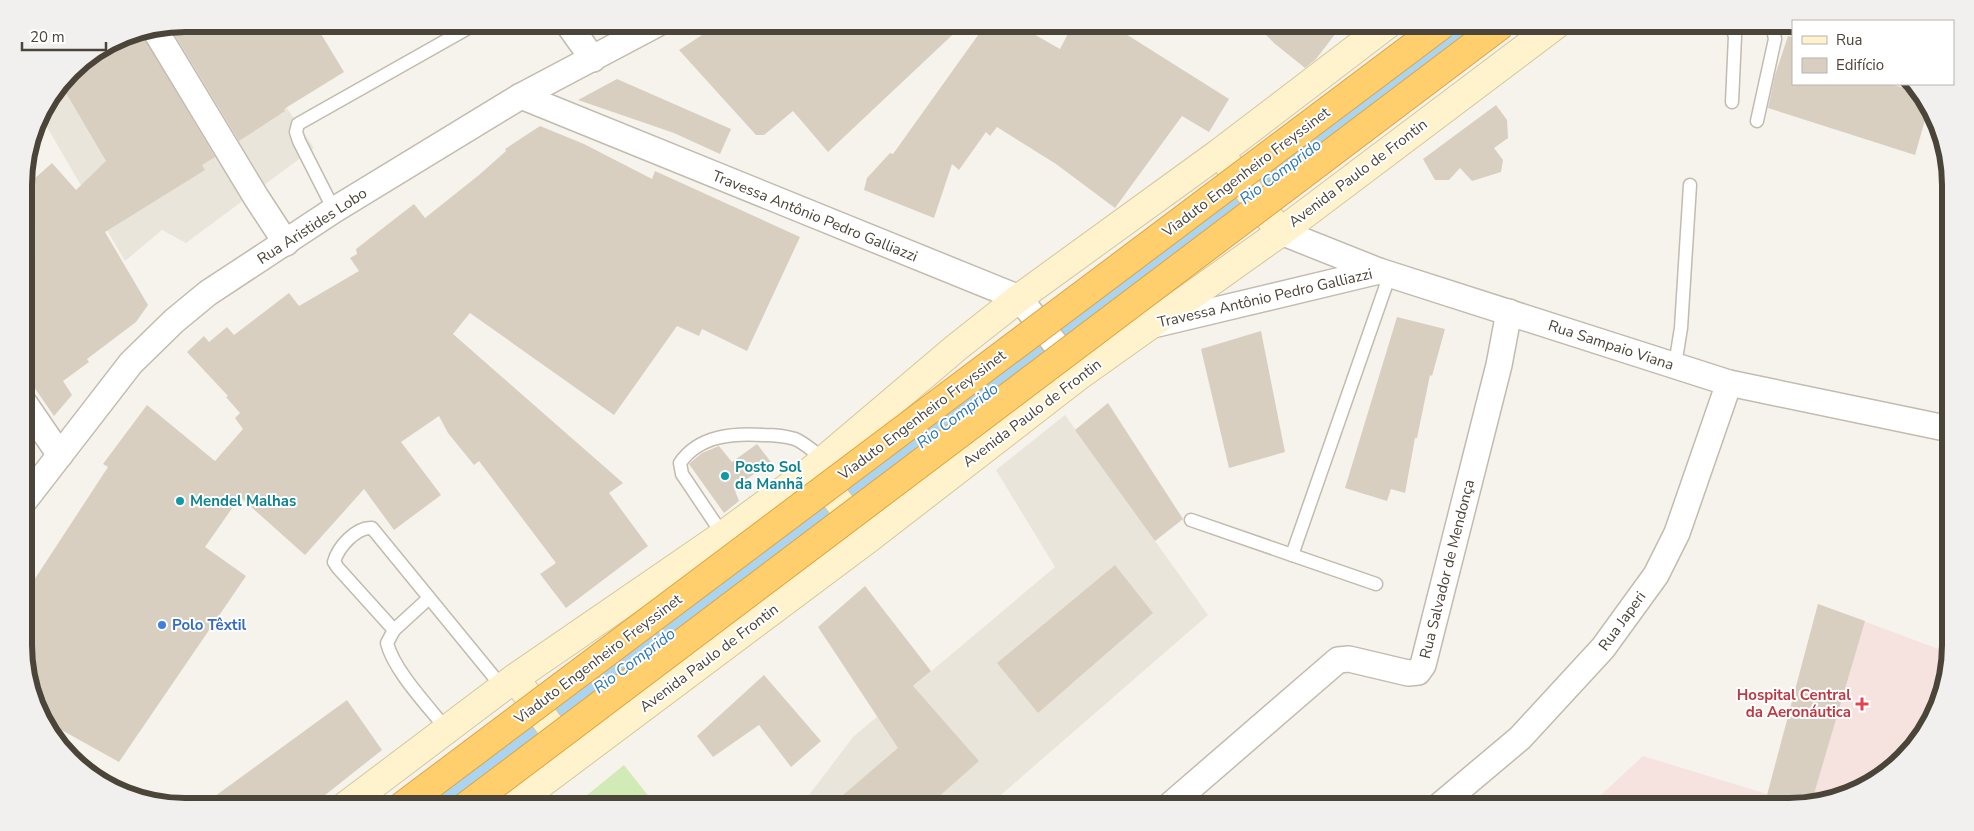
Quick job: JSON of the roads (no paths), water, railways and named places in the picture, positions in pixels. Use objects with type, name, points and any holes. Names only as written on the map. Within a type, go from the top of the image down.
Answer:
[{"type":"highway","name":"Viaduto Engenheiro Freyssinet","points":[[413,798],[1432,32]]},
{"type":"highway","points":[[477,798],[1491,32]]},
{"type":"main road","points":[[356,798],[509,683],[723,535],[818,464],[957,347],[1019,298],[1219,153],[1378,32]]},
{"type":"main road","name":"Avenida Paulo de Frontin","points":[[522,798],[868,539],[1080,375],[1281,232],[1546,32]]},
{"type":"main road","points":[[1219,153],[1281,232]]},
{"type":"main road","points":[[818,464],[868,539]]},
{"type":"main road","points":[[509,683],[575,759]]},
{"type":"street","points":[[573,32],[592,59]]},
{"type":"street","name":"Rua Aristides Lobo","points":[[32,491],[130,363],[174,320],[208,293],[334,210],[521,96],[642,32]]},
{"type":"street","points":[[158,36],[256,197],[286,242]]},
{"type":"street","name":"Travessa Antônio Pedro Galliazzi","points":[[521,96],[1019,298],[1080,375]]},
{"type":"street","name":"Rua Sampaio Viana","points":[[1281,232],[1385,273],[1729,383],[1942,427]]},
{"type":"street","name":"Travessa Antônio Pedro Galliazzi","points":[[1150,326],[1385,273]]},
{"type":"street","name":"Rua Salvador de Mendonça","points":[[1178,798],[1338,660],[1349,659],[1408,672],[1418,672],[1424,665],[1499,365],[1509,312]]},
{"type":"street","name":"Rua Japeri","points":[[1448,798],[1526,731],[1603,648],[1656,575],[1677,533],[1729,383]]},
{"type":"street","points":[[32,415],[60,455]]},
{"type":"lane","points":[[334,210],[298,141],[296,132],[298,124],[461,32]]},
{"type":"lane","points":[[1732,102],[1735,36],[1733,32]]},
{"type":"lane","points":[[1757,121],[1775,39],[1774,32]]},
{"type":"lane","points":[[1675,365],[1682,328],[1690,185]]},
{"type":"lane","points":[[1292,555],[1385,273]]},
{"type":"lane","points":[[723,535],[682,474],[680,463],[684,457],[709,440],[724,435],[751,434],[783,436],[796,440],[818,464]]},
{"type":"lane","points":[[1191,520],[1376,584]]},
{"type":"lane","points":[[394,630],[334,562],[336,554],[356,532],[365,528],[372,528],[429,598],[509,683]]},
{"type":"lane","points":[[429,598],[394,630],[388,643],[390,653],[447,730]]},
{"type":"waterway","name":"Rio Comprido","points":[[450,798],[1465,32]]},
{"type":"place","name":"Posto Sol da Manhã","points":[[725,476]]},
{"type":"place","name":"Mendel Malhas","points":[[180,501]]},
{"type":"place","name":"Polo Têxtil","points":[[162,625]]},
{"type":"place","name":"Hospital Central da Aeronáutica","points":[[1862,704]]}]
